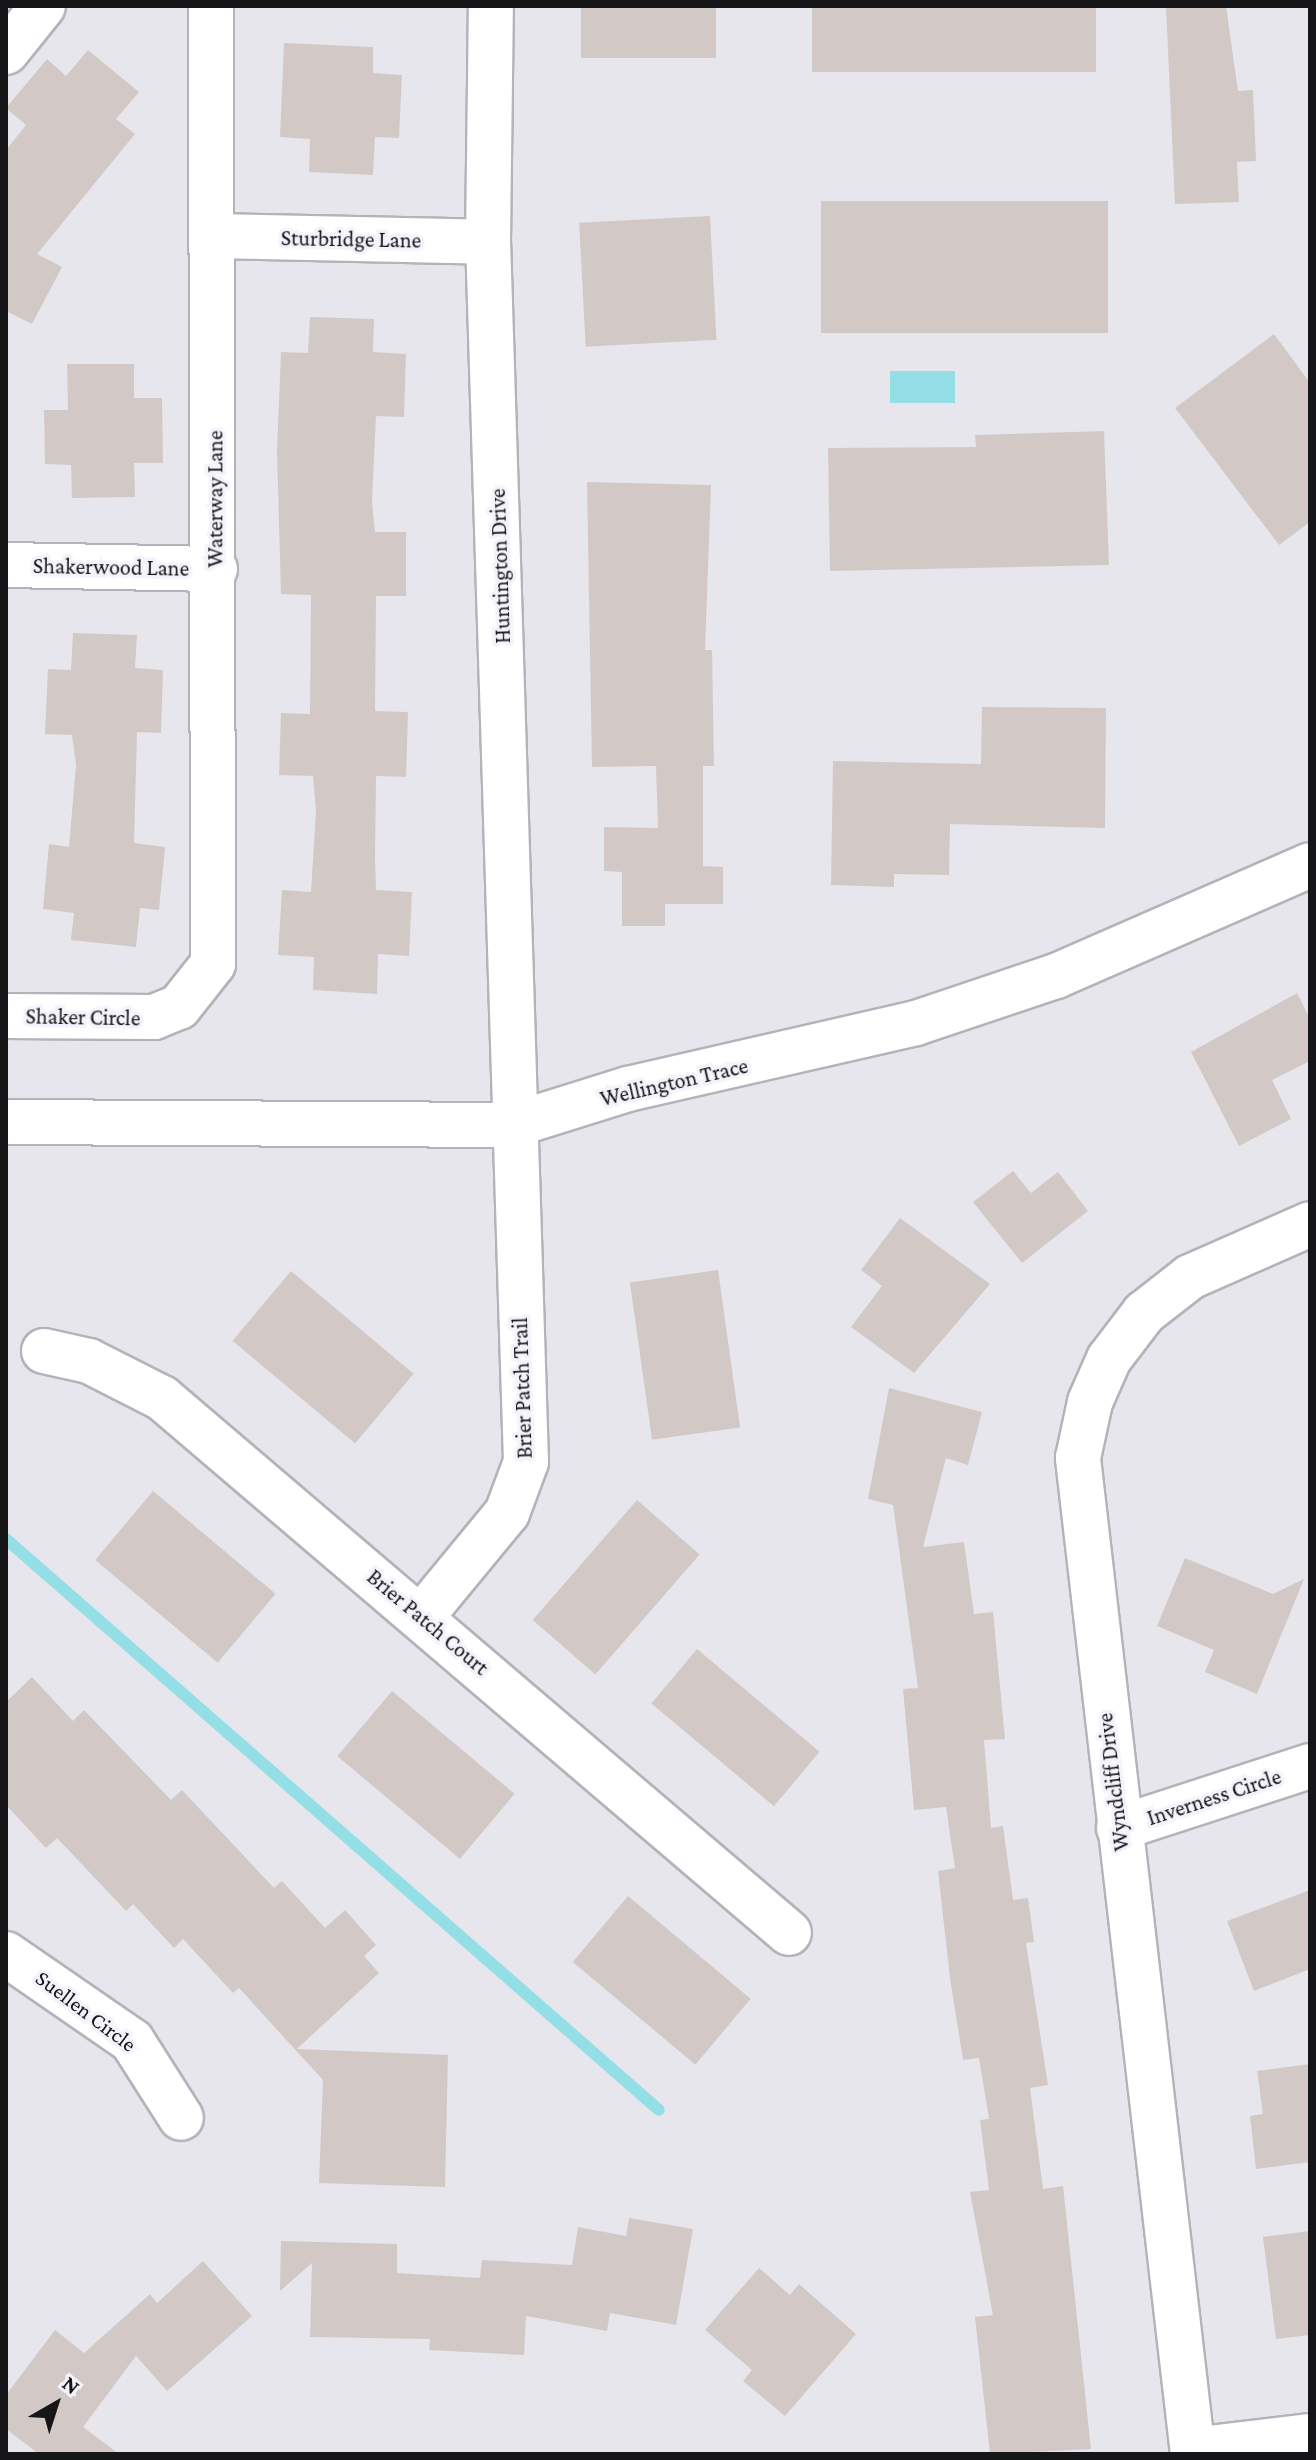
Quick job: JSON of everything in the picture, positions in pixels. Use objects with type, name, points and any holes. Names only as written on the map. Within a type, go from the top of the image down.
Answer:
[{"type":"street","points":[[6,52],[43,6]]},
{"type":"street","name":"Waterway Lane","points":[[199,988],[217,937],[211,6]]},
{"type":"street","name":"Huntington Drive","points":[[491,6],[488,242],[513,1125]]},
{"type":"street","name":"Sturbridge Lane","points":[[213,236],[488,242]]},
{"type":"street","name":"Shakerwood Lane","points":[[6,565],[215,569]]},
{"type":"street","name":"Wellington Trace","points":[[6,1122],[513,1125],[628,1089],[916,1023],[1056,976],[1310,865]]},
{"type":"street","name":"Shaker Circle","points":[[6,1016],[154,1017],[199,988]]},
{"type":"street","name":"Brier Patch Trail","points":[[422,1616],[507,1513],[526,1462],[513,1125]]},
{"type":"street","name":"Wyndcliff Drive","points":[[1193,2452],[1078,1487],[1090,1402],[1109,1359],[1166,1294],[1216,1263],[1310,1224]]},
{"type":"street","name":"Brier Patch Court","points":[[44,1351],[89,1361],[162,1398],[422,1616],[789,1933]]},
{"type":"street","name":"Inverness Circle","points":[[1119,1828],[1310,1766]]},
{"type":"street","name":"Suellen Circle","points":[[6,1954],[132,2041],[181,2118]]},
{"type":"street","points":[[1193,2452],[1310,2436]]},
{"type":"water","points":[[890,371],[955,371],[955,403],[890,403]]},
{"type":"building","points":[[581,6],[716,6],[716,58],[581,58]]},
{"type":"building","points":[[812,6],[1096,6],[1096,72],[812,72]]},
{"type":"building","points":[[1166,6],[1226,6],[1238,91],[1253,90],[1256,161],[1237,162],[1239,202],[1175,204]]},
{"type":"building","points":[[284,43],[373,47],[373,73],[402,75],[399,138],[375,137],[373,175],[309,172],[310,139],[280,137]]},
{"type":"building","points":[[88,50],[139,92],[116,119],[135,134],[37,254],[62,267],[32,324],[6,311],[6,150],[26,125],[6,108],[47,59],[66,76]]},
{"type":"building","points":[[821,201],[1108,201],[1108,333],[821,333]]},
{"type":"building","points":[[710,216],[716,340],[586,347],[579,223]]},
{"type":"building","points":[[310,317],[374,319],[373,352],[406,354],[404,417],[376,416],[372,501],[375,532],[406,532],[406,596],[376,596],[375,711],[408,712],[406,777],[376,776],[375,858],[376,890],[412,892],[409,956],[378,954],[377,994],[313,990],[314,957],[278,955],[282,890],[311,892],[316,810],[313,776],[279,775],[281,713],[310,714],[311,595],[281,594],[277,451],[281,352],[308,353]]},
{"type":"building","points":[[1274,334],[1310,383],[1310,522],[1279,545],[1175,408]]},
{"type":"building","points":[[67,364],[134,364],[134,398],[162,398],[163,463],[134,463],[135,497],[72,498],[71,465],[45,464],[44,410],[68,410]]},
{"type":"building","points":[[1104,431],[1109,565],[830,571],[828,448],[976,447],[975,435]]},
{"type":"building","points":[[587,482],[711,485],[705,650],[712,650],[714,766],[703,766],[703,866],[723,867],[723,904],[665,904],[665,926],[622,926],[622,872],[604,871],[604,827],[658,828],[656,766],[592,767]]},
{"type":"building","points":[[73,633],[137,635],[135,668],[163,670],[161,733],[137,732],[134,843],[165,847],[159,910],[140,908],[136,947],[71,940],[74,913],[43,909],[49,844],[69,847],[76,765],[72,735],[45,734],[48,669],[71,670]]},
{"type":"building","points":[[982,707],[1106,708],[1105,828],[950,824],[949,875],[894,874],[894,887],[831,885],[833,761],[981,764]]},
{"type":"building","points":[[1297,993],[1310,1019],[1310,1061],[1272,1080],[1291,1119],[1239,1146],[1191,1052]]},
{"type":"building","points":[[1013,1171],[1031,1193],[1058,1172],[1088,1211],[1022,1263],[973,1202]]},
{"type":"building","points":[[900,1218],[990,1284],[914,1373],[851,1327],[882,1286],[861,1270]]},
{"type":"building","points":[[718,1270],[740,1427],[652,1440],[630,1282]]},
{"type":"building","points":[[291,1271],[414,1374],[355,1444],[233,1341]]},
{"type":"building","points":[[889,1388],[982,1412],[968,1465],[946,1458],[923,1547],[964,1542],[974,1614],[993,1612],[1005,1739],[984,1740],[991,1828],[1003,1826],[1013,1900],[1028,1898],[1034,1942],[1026,1943],[1048,2085],[1030,2088],[1043,2189],[1063,2186],[1091,2449],[990,2454],[975,2317],[993,2315],[970,2192],[989,2190],[980,2120],[989,2119],[979,2058],[963,2060],[950,1978],[938,1871],[955,1868],[946,1807],[914,1810],[903,1689],[918,1688],[893,1505],[868,1499]]},
{"type":"building","points":[[153,1491],[276,1594],[218,1663],[95,1560]]},
{"type":"building","points":[[637,1500],[700,1554],[595,1674],[533,1620]]},
{"type":"building","points":[[1185,1558],[1273,1594],[1304,1579],[1257,1694],[1205,1672],[1214,1650],[1157,1626]]},
{"type":"building","points":[[697,1649],[820,1752],[774,1806],[651,1703]]},
{"type":"building","points":[[32,1677],[73,1721],[84,1710],[171,1800],[182,1790],[274,1888],[282,1881],[325,1928],[345,1910],[376,1945],[364,1956],[379,1973],[297,2049],[448,2055],[445,2187],[319,2183],[323,2080],[239,1988],[233,1993],[183,1939],[174,1948],[133,1904],[126,1911],[57,1838],[46,1848],[6,1805],[6,1702]]},
{"type":"building","points":[[392,1691],[515,1794],[460,1859],[337,1756]]},
{"type":"building","points":[[1310,1890],[1310,1969],[1254,1991],[1227,1921]]},
{"type":"building","points":[[628,1896],[751,1999],[695,2065],[573,1962]]},
{"type":"building","points":[[1310,2064],[1310,2162],[1256,2169],[1250,2116],[1263,2114],[1257,2071]]},
{"type":"building","points":[[629,2218],[693,2229],[676,2325],[610,2313],[607,2331],[526,2316],[524,2355],[429,2350],[430,2339],[310,2337],[312,2263],[280,2291],[281,2241],[397,2244],[397,2273],[480,2278],[482,2260],[572,2265],[578,2227],[626,2236]]},
{"type":"building","points":[[1310,2231],[1310,2335],[1276,2339],[1263,2237]]},
{"type":"building","points":[[203,2261],[252,2316],[167,2391],[136,2356],[83,2427],[119,2454],[39,2454],[6,2429],[6,2395],[55,2330],[84,2353],[150,2294],[157,2303]]},
{"type":"building","points":[[759,2268],[790,2295],[799,2284],[856,2334],[785,2416],[743,2381],[752,2370],[705,2330]]},
{"type":"waterway","points":[[6,1539],[659,2110]]}]
